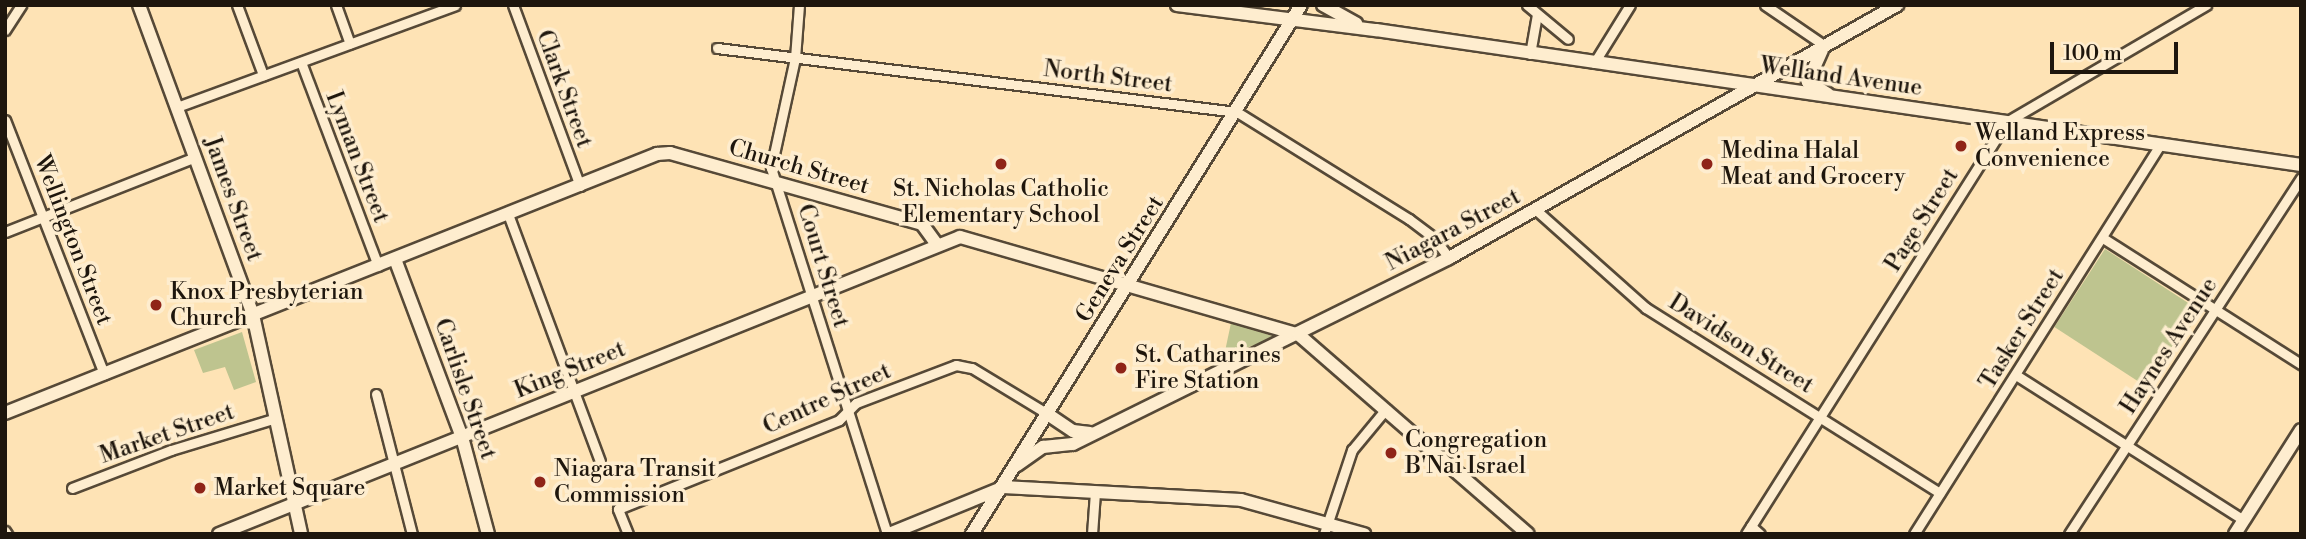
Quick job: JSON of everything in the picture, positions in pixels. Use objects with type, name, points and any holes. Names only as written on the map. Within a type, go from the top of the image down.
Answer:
[{"type":"main road","name":"James Street","points":[[139,5],[253,315],[301,534]]},
{"type":"main road","points":[[1177,5],[1376,30]]},
{"type":"main road","name":"Geneva Street","points":[[972,534],[1237,112],[1301,5]]},
{"type":"main road","points":[[1323,5],[1343,19],[1376,30]]},
{"type":"main road","name":"Niagara Street","points":[[1017,465],[1043,447],[1073,444],[1093,432],[1299,335],[1449,258],[1897,5]]},
{"type":"main road","name":"Welland Avenue","points":[[1376,30],[2301,165]]},
{"type":"main road","points":[[1825,46],[1808,82],[1838,98]]},
{"type":"main road","name":"Church Street","points":[[5,412],[670,153],[922,224],[937,245]]},
{"type":"main road","points":[[937,245],[967,237],[1299,335],[1528,534]]},
{"type":"main road","name":"King Street","points":[[219,534],[937,245]]},
{"type":"main road","name":"Carlisle Street","points":[[395,259],[462,437],[488,534]]},
{"type":"main road","points":[[1046,413],[1073,431],[1093,432]]},
{"type":"main road","points":[[2235,534],[2301,430]]},
{"type":"main road","points":[[888,534],[1003,487],[1241,500],[1325,528],[1364,534]]},
{"type":"street","points":[[5,30],[21,5]]},
{"type":"street","points":[[237,5],[263,75]]},
{"type":"street","points":[[336,5],[350,44]]},
{"type":"street","points":[[177,107],[455,5]]},
{"type":"street","name":"Clark Street","points":[[513,5],[580,186]]},
{"type":"street","name":"Court Street","points":[[799,5],[795,58],[771,168],[888,534]]},
{"type":"street","points":[[1527,5],[1568,39]]},
{"type":"street","points":[[1594,63],[1630,5]]},
{"type":"street","points":[[1765,5],[1825,46]]},
{"type":"street","name":"Page Street","points":[[1748,530],[2006,122],[2206,5]]},
{"type":"street","points":[[1530,54],[1537,16]]},
{"type":"street","name":"North Street","points":[[718,48],[1237,112],[1409,219],[1434,238],[1449,258]]},
{"type":"street","name":"Lyman Street","points":[[301,62],[378,266]]},
{"type":"street","name":"Wellington Street","points":[[5,120],[104,374]]},
{"type":"street","name":"Tasker Street","points":[[1914,534],[2161,145]]},
{"type":"street","points":[[5,232],[195,157]]},
{"type":"street","name":"Haynes Avenue","points":[[2069,534],[2301,178]]},
{"type":"street","name":"Davidson Street","points":[[1536,210],[1646,308],[1940,493]]},
{"type":"street","points":[[508,214],[600,461]]},
{"type":"street","points":[[2103,238],[2301,364]]},
{"type":"street","name":"Centre Street","points":[[628,534],[618,509],[839,420],[856,403],[963,364],[1046,413]]},
{"type":"street","points":[[2016,375],[2244,520]]},
{"type":"street","points":[[376,394],[397,462],[412,534]]},
{"type":"street","points":[[1325,528],[1352,450],[1386,409]]},
{"type":"street","name":"Market Street","points":[[72,488],[171,450],[276,418]]},
{"type":"street","points":[[1092,534],[1095,492]]},
{"type":"street","points":[[1748,530],[1760,534]]},
{"type":"green space","points":[[2105,249],[2201,311],[2150,389],[2054,327]]},
{"type":"green space","points":[[1231,323],[1276,337],[1224,356]]},
{"type":"green space","points":[[242,332],[256,382],[234,390],[225,367],[203,373],[194,350]]},
{"type":"place","name":"Welland Express Convenience","points":[[1961,146]]},
{"type":"place","name":"St. Nicholas Catholic Elementary School","points":[[1001,164]]},
{"type":"place","name":"Medina Halal Meat and Grocery","points":[[1707,164]]},
{"type":"place","name":"Knox Presbyterian Church","points":[[156,305]]},
{"type":"place","name":"St. Catharines Fire Station","points":[[1121,368]]},
{"type":"place","name":"Congregation B'Nai Israel","points":[[1391,453]]},
{"type":"place","name":"Niagara Transit Commission","points":[[540,482]]},
{"type":"place","name":"Market Square","points":[[200,488]]}]
